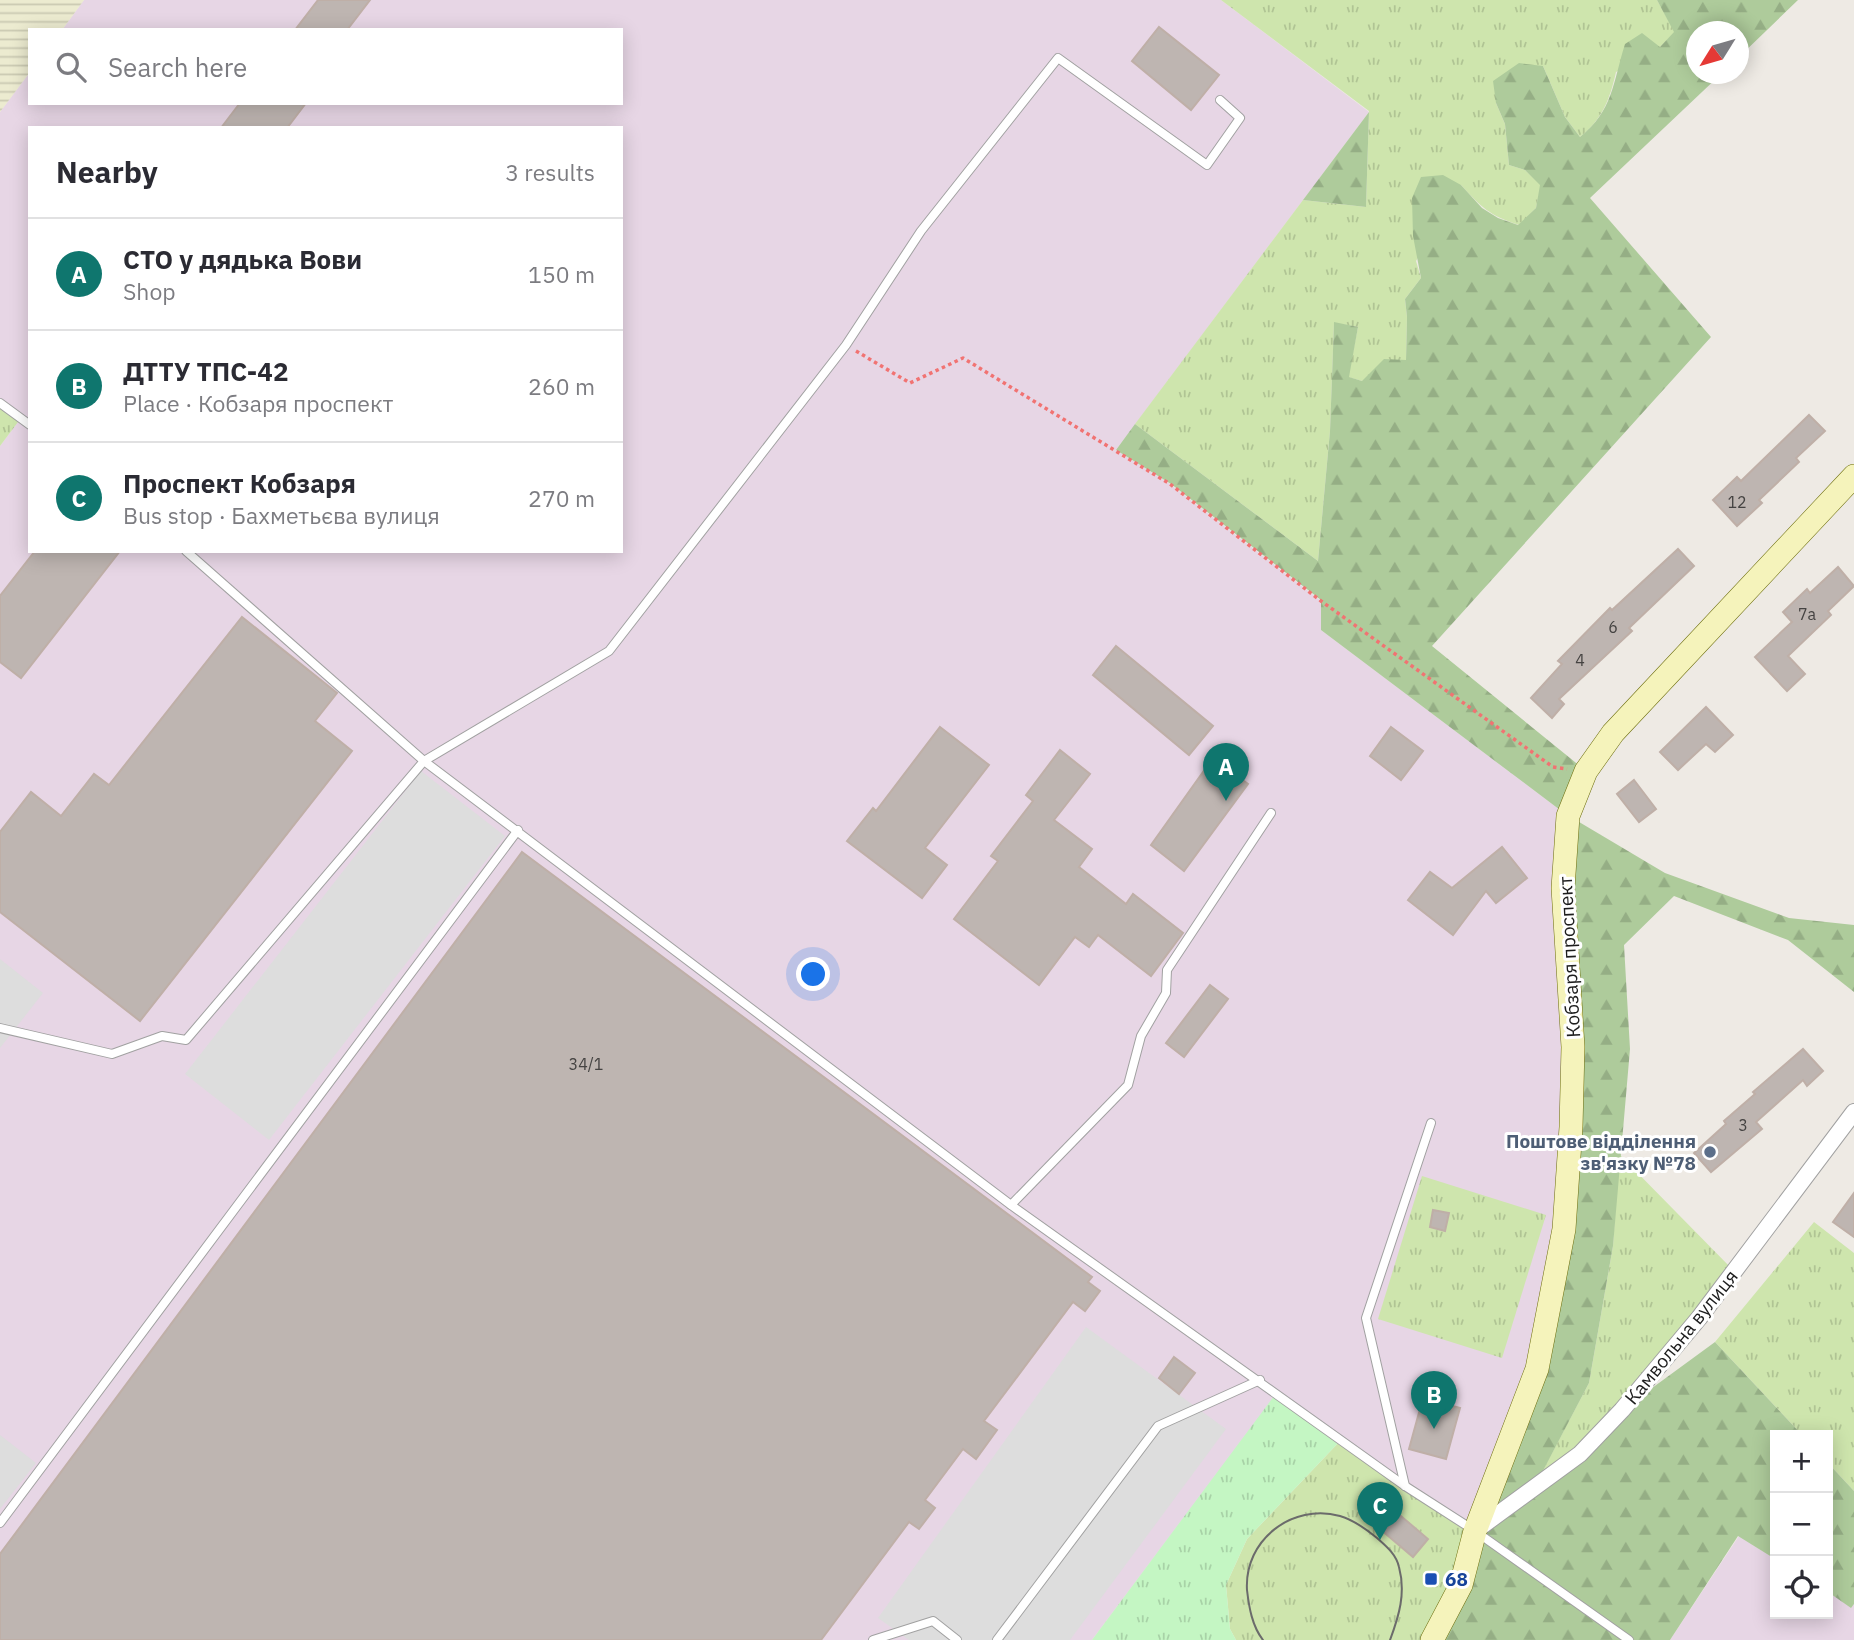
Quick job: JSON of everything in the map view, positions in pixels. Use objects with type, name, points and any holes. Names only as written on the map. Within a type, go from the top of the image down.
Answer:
[{"type":"main road","name":"Кобзаря проспект","points":[[1432,1640],[1461,1585],[1475,1531],[1537,1369],[1564,1229],[1573,1047],[1563,888],[1568,816],[1586,771],[1613,733],[1854,476]]},
{"type":"street","name":"Камвольна вулиця","points":[[1475,1531],[1580,1454],[1622,1410],[1699,1318],[1854,1112]]},
{"type":"lane","points":[[0,1028],[112,1054],[162,1036],[186,1040],[424,761],[610,651],[846,345],[921,231],[1058,58],[1207,165],[1241,118],[1220,100]]},
{"type":"lane","points":[[0,403],[28,424]]},
{"type":"lane","points":[[188,553],[424,761],[1011,1205],[1260,1380],[1405,1486],[1475,1531],[1629,1640]]},
{"type":"lane","points":[[1011,1205],[1128,1085],[1141,1036],[1166,993],[1167,970],[1271,813]]},
{"type":"lane","points":[[0,1523],[518,830]]},
{"type":"lane","points":[[1405,1486],[1366,1318],[1431,1123]]},
{"type":"lane","points":[[997,1640],[1158,1426],[1260,1380]]},
{"type":"lane","points":[[873,1640],[933,1621],[957,1640]]},
{"type":"path","points":[[846,345],[910,383],[963,358],[1170,484],[1321,601],[1553,767],[1586,771]]},
{"type":"shaded area","points":[[84,0],[1221,0],[1369,112],[1116,450],[1170,484],[1321,601],[1321,630],[1568,816],[1571,1127],[1537,1369],[1475,1531],[1277,1393],[1092,1640],[0,1640],[0,446],[20,419],[0,403],[0,112],[28,75],[28,105],[623,105],[623,28],[63,28]]},
{"type":"shaded area","points":[[421,771],[505,836],[269,1140],[185,1074]]},
{"type":"shaded area","points":[[0,959],[43,993],[0,1048]]},
{"type":"shaded area","points":[[1086,1327],[1226,1429],[1070,1640],[909,1640],[878,1618]]},
{"type":"shaded area","points":[[0,1435],[36,1463],[0,1509]]},
{"type":"shaded area","points":[[1739,1536],[1770,1556],[1770,1619],[1833,1619],[1833,1595],[1851,1607],[1854,1604],[1854,1640],[1670,1640]]},
{"type":"green space","points":[[0,0],[84,0],[63,28],[28,28],[28,75],[0,112]]},
{"type":"green space","points":[[1221,0],[1657,0],[1675,32],[1660,47],[1616,72],[1604,108],[1580,137],[1565,117],[1543,66],[1496,103],[1505,124],[1509,165],[1525,170],[1541,185],[1536,208],[1519,225],[1487,210],[1461,185],[1416,261],[1421,278],[1405,299],[1406,361],[1362,381],[1348,377],[1358,327],[1334,323],[1330,431],[1318,561],[1135,424],[1303,200],[1366,207],[1369,111]]},
{"type":"green space","points":[[1657,0],[1798,0],[1749,47],[1749,21],[1686,21],[1686,84],[1710,84],[1590,198],[1711,337],[1432,646],[1586,771],[1569,816],[1665,873],[1789,918],[1854,925],[1854,992],[1788,940],[1674,896],[1624,945],[1630,1049],[1613,1246],[1589,1383],[1535,1486],[1622,1410],[1715,1342],[1797,1430],[1770,1430],[1770,1556],[1738,1536],[1670,1640],[1432,1640],[1537,1369],[1564,1229],[1568,816],[1321,630],[1321,600],[1171,484],[1116,450],[1135,424],[1318,561],[1330,431],[1334,322],[1358,327],[1349,377],[1362,381],[1384,359],[1406,360],[1405,299],[1421,278],[1413,236],[1412,198],[1421,177],[1443,175],[1461,185],[1482,208],[1498,218],[1518,225],[1536,208],[1540,185],[1525,170],[1509,165],[1505,124],[1496,103],[1493,81],[1519,63],[1543,66],[1565,117],[1580,137],[1606,106],[1625,44],[1642,33],[1660,47],[1674,32]]},
{"type":"green space","points":[[1369,112],[1366,207],[1303,200]]},
{"type":"green space","points":[[0,403],[21,418],[0,446]]},
{"type":"green space","points":[[1619,1154],[1734,1271],[1622,1410],[1534,1487],[1589,1383],[1613,1246]]},
{"type":"green space","points":[[1422,1176],[1546,1215],[1502,1358],[1378,1319]]},
{"type":"green space","points":[[1814,1222],[1854,1253],[1854,1491],[1833,1468],[1833,1430],[1797,1430],[1715,1342]]},
{"type":"green space","points":[[1277,1392],[1341,1440],[1247,1539],[1226,1585],[1230,1629],[1236,1640],[1092,1640]]},
{"type":"green space","points":[[1341,1440],[1475,1531],[1432,1640],[1236,1640],[1230,1629],[1226,1585],[1247,1539]]},
{"type":"green space","points":[[1833,1468],[1854,1491],[1854,1604],[1851,1608],[1833,1595]]},
{"type":"building","points":[[318,0],[370,0],[349,28],[297,28]]},
{"type":"building","points":[[1159,27],[1219,75],[1191,110],[1132,61]]},
{"type":"building","points":[[238,105],[304,105],[289,126],[223,126]]},
{"type":"building","points":[[1809,415],[1825,431],[1796,458],[1799,462],[1759,500],[1762,503],[1737,526],[1713,500],[1737,477],[1741,481]]},
{"type":"building","points":[[1678,549],[1694,566],[1629,628],[1632,631],[1559,699],[1564,704],[1552,718],[1531,698],[1562,664],[1558,661],[1610,608],[1612,610]]},
{"type":"building","points":[[33,553],[118,553],[21,678],[0,662],[0,596]]},
{"type":"building","points":[[1838,567],[1854,586],[1828,611],[1831,615],[1788,656],[1805,674],[1787,691],[1755,657],[1792,622],[1783,612],[1807,589],[1810,593]]},
{"type":"building","points":[[242,617],[337,693],[315,721],[352,751],[140,1021],[0,912],[0,832],[31,792],[61,816],[94,774],[109,785]]},
{"type":"building","points":[[1116,646],[1213,726],[1189,755],[1093,675]]},
{"type":"building","points":[[1706,707],[1733,735],[1715,752],[1706,744],[1678,770],[1660,752]]},
{"type":"building","points":[[940,727],[989,765],[925,848],[947,865],[922,898],[847,841],[873,808],[876,811]]},
{"type":"building","points":[[1391,727],[1423,751],[1401,780],[1370,756]]},
{"type":"building","points":[[1060,750],[1090,774],[1054,820],[1092,849],[1079,867],[1126,904],[1133,894],[1183,933],[1151,976],[1098,935],[1089,947],[1075,937],[1039,985],[954,919],[998,861],[991,856],[1033,801],[1026,795]]},
{"type":"building","points":[[1213,758],[1248,784],[1184,871],[1151,845]]},
{"type":"building","points":[[1634,780],[1656,809],[1639,822],[1617,794]]},
{"type":"building","points":[[1502,847],[1527,878],[1496,903],[1486,891],[1453,935],[1408,900],[1430,872],[1452,888]]},
{"type":"building","points":[[522,852],[1092,1277],[1088,1282],[1100,1291],[1085,1311],[1073,1302],[984,1421],[997,1430],[976,1459],[963,1449],[925,1500],[935,1508],[919,1529],[909,1522],[821,1640],[0,1640],[0,1554]]},
{"type":"building","points":[[1210,985],[1228,999],[1184,1057],[1166,1043]]},
{"type":"building","points":[[1803,1049],[1823,1071],[1807,1086],[1803,1080],[1756,1122],[1762,1129],[1711,1172],[1694,1153],[1726,1124],[1724,1121],[1755,1094],[1753,1092]]},
{"type":"building","points":[[1854,1193],[1854,1237],[1833,1222]]},
{"type":"building","points":[[1433,1210],[1449,1213],[1445,1231],[1430,1227]]},
{"type":"building","points":[[1174,1357],[1195,1373],[1179,1394],[1159,1378]]},
{"type":"building","points":[[1423,1398],[1460,1408],[1446,1459],[1409,1449]]},
{"type":"building","points":[[1389,1506],[1428,1539],[1413,1557],[1374,1524]]},
{"type":"tram line","points":[[1263,1640],[1254,1623],[1247,1590],[1248,1572],[1254,1556],[1262,1541],[1274,1529],[1305,1515],[1322,1513],[1340,1516],[1360,1525],[1384,1544],[1396,1558],[1402,1595],[1390,1640]]},
{"type":"place","name":"СТО у дядька Вови","points":[[1226,801]]},
{"type":"place","name":"Поштове відділення зв'язку №78","points":[[1710,1152]]},
{"type":"place","name":"ДТТУ ТПС-42","points":[[1434,1429]]},
{"type":"place","name":"Проспект Кобзаря","points":[[1380,1540]]},
{"type":"place","name":"68","points":[[1431,1579]]}]
